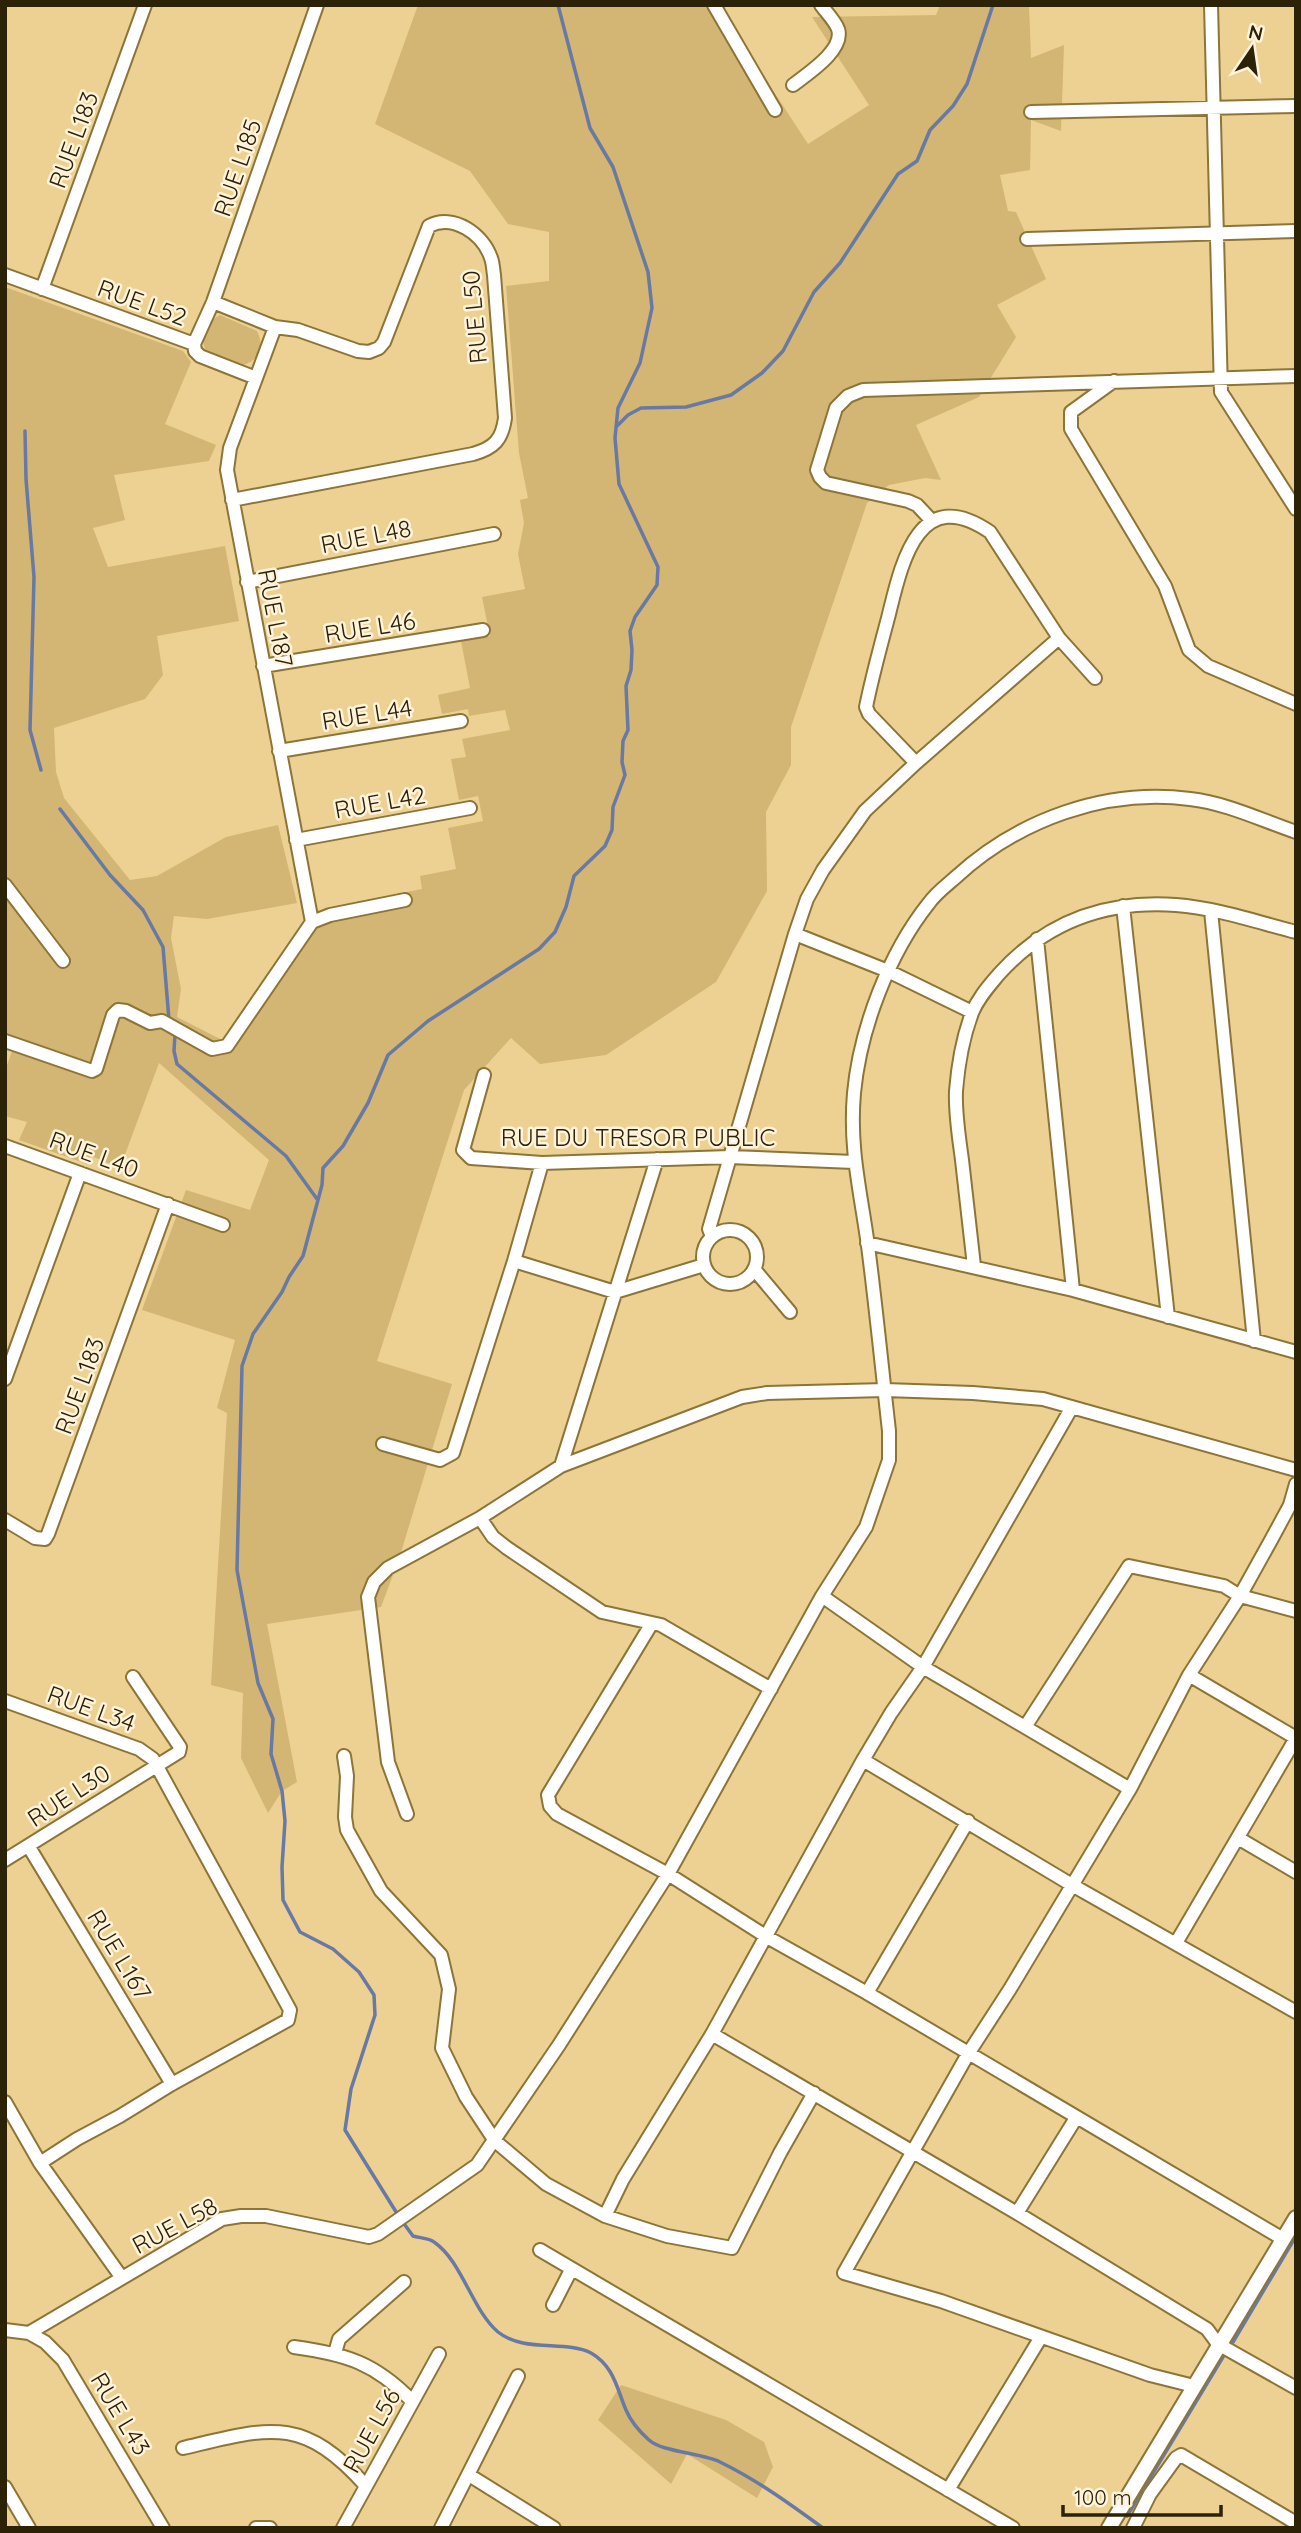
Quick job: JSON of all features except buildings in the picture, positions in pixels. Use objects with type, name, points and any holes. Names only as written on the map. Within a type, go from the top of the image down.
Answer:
[{"type":"street","name":"RUE L183","points":[[42,289],[145,5]]},
{"type":"street","name":"RUE L185","points":[[194,344],[213,302],[317,5]]},
{"type":"street","points":[[714,5],[775,110]]},
{"type":"street","points":[[793,85],[836,46],[838,29],[821,5]]},
{"type":"street","points":[[1211,5],[1222,395],[1296,509]]},
{"type":"street","points":[[1031,111],[1296,106]]},
{"type":"street","name":"RUE L50","points":[[213,302],[275,327],[298,330],[358,351],[369,352],[379,348],[384,342],[429,226],[447,220],[457,223],[484,245],[491,258],[494,275],[504,405],[503,432],[497,443],[488,450],[473,454],[232,500]]},
{"type":"street","points":[[1027,239],[1296,231]]},
{"type":"street","name":"RUE L52","points":[[5,275],[194,344],[195,352],[200,356],[256,378]]},
{"type":"street","name":"RUE L187","points":[[275,327],[227,459],[228,484],[312,922]]},
{"type":"street","points":[[932,521],[917,505],[908,501],[826,483],[820,477],[817,470],[836,408],[848,396],[863,390],[1296,376]]},
{"type":"street","points":[[1114,381],[1071,412],[1071,429],[1165,586],[1189,650],[1208,666],[1296,704]]},
{"type":"street","points":[[916,763],[869,714],[866,707],[906,554],[922,528],[932,521],[948,517],[964,518],[990,532],[1059,638],[1095,678]]},
{"type":"street","name":"RUE L48","points":[[247,582],[494,534]]},
{"type":"street","name":"RUE L46","points":[[263,666],[483,630]]},
{"type":"street","points":[[712,1237],[709,1229],[795,934],[807,899],[823,870],[865,811],[1059,638]]},
{"type":"street","name":"RUE L44","points":[[279,751],[461,721]]},
{"type":"street","points":[[495,2141],[668,1874],[822,1597],[866,1527],[885,1475],[890,1447],[885,1390],[854,1161],[852,1133],[856,1081],[869,1024],[888,971],[930,901],[967,867],[1000,842],[1032,824],[1073,809],[1114,801],[1155,797],[1190,799],[1224,806],[1296,832]]},
{"type":"street","name":"RUE L42","points":[[296,840],[470,808]]},
{"type":"street","points":[[5,885],[63,961]]},
{"type":"street","points":[[5,1041],[92,1072],[96,1069],[113,1015],[118,1010],[150,1023],[162,1021],[212,1049],[222,1049],[227,1046],[312,922],[330,915],[405,900]]},
{"type":"street","points":[[974,1266],[956,1091],[964,1039],[972,1012],[982,994],[1009,962],[1037,939],[1071,919],[1094,911],[1123,906],[1178,905],[1296,932]]},
{"type":"street","points":[[1123,906],[1168,1317]]},
{"type":"street","points":[[1211,911],[1254,1340]]},
{"type":"street","points":[[795,934],[888,971],[972,1012]]},
{"type":"street","points":[[1037,939],[1073,1290]]},
{"type":"street","name":"RUE DU TRESOR PUBLIC","points":[[484,1075],[463,1150],[471,1158],[542,1163],[730,1157],[854,1161]]},
{"type":"street","name":"RUE L40","points":[[5,1146],[223,1225]]},
{"type":"street","points":[[561,1466],[657,1159]]},
{"type":"street","points":[[383,1444],[440,1460],[453,1453],[542,1163]]},
{"type":"street","points":[[5,1379],[80,1173]]},
{"type":"street","name":"RUE L183","points":[[5,1520],[35,1538],[45,1539],[48,1534],[168,1204]]},
{"type":"street","points":[[729,1230],[746,1236],[756,1251],[754,1269],[741,1282],[723,1283],[715,1279],[704,1265],[704,1249],[712,1237],[729,1230]]},
{"type":"street","points":[[867,1243],[1073,1290],[1296,1352]]},
{"type":"street","points":[[514,1261],[615,1292],[704,1265]]},
{"type":"street","points":[[754,1269],[790,1312]]},
{"type":"street","points":[[407,1814],[388,1762],[368,1597],[374,1582],[388,1568],[480,1518],[561,1466],[742,1397],[792,1392],[885,1390],[1043,1399],[1296,1471]]},
{"type":"street","points":[[605,2216],[623,2179],[712,2034],[767,1937],[863,1760],[923,1667],[1072,1407]]},
{"type":"street","points":[[1194,2386],[1150,2375],[941,2301],[844,2273],[968,2054],[1130,1789],[1189,1675],[1240,1596],[1290,1504],[1296,1484]]},
{"type":"street","points":[[480,1518],[493,1537],[507,1548],[602,1612],[661,1625],[771,1689]]},
{"type":"street","points":[[1025,1727],[1129,1566],[1224,1586],[1240,1596],[1296,1611]]},
{"type":"street","points":[[822,1597],[923,1667],[1130,1789]]},
{"type":"street","points":[[652,1623],[548,1796],[550,1806],[556,1814],[668,1874],[767,1937],[867,1993],[1283,2239]]},
{"type":"street","points":[[1176,1943],[1296,1738],[1189,1675]]},
{"type":"street","name":"RUE L30","points":[[5,1860],[155,1765],[176,1755],[180,1747],[134,1677]]},
{"type":"street","name":"RUE L34","points":[[5,1701],[139,1749],[153,1759],[155,1765]]},
{"type":"street","points":[[344,1756],[347,1776],[347,1830],[381,1891],[441,1955],[449,1989],[442,2048],[466,2097],[495,2141],[546,2184],[605,2216],[667,2236],[732,2248],[814,2093]]},
{"type":"street","points":[[863,1760],[1072,1885],[1296,2012]]},
{"type":"street","points":[[40,2163],[172,2084],[288,2020],[290,2010],[155,1765]]},
{"type":"street","points":[[867,1993],[968,1821]]},
{"type":"street","points":[[1238,1838],[1296,1872]]},
{"type":"street","name":"RUE L167","points":[[29,1847],[172,2084]]},
{"type":"street","points":[[712,2034],[1017,2213],[1207,2329],[1219,2344],[1296,2388]]},
{"type":"street","points":[[5,2102],[40,2163],[122,2278]]},
{"type":"street","points":[[1017,2213],[1076,2118]]},
{"type":"street","name":"RUE L58","points":[[29,2333],[222,2219],[266,2216],[364,2237],[378,2234],[477,2165],[495,2141]]},
{"type":"street","points":[[1112,2527],[1296,2218]]},
{"type":"street","points":[[540,2250],[1013,2528]]},
{"type":"street","points":[[553,2305],[571,2270]]},
{"type":"street","points":[[335,2353],[339,2339],[404,2282]]},
{"type":"street","points":[[5,2330],[29,2333]]},
{"type":"street","name":"RUE L43","points":[[29,2333],[46,2342],[63,2360],[163,2528]]},
{"type":"street","points":[[948,2490],[1041,2337]]},
{"type":"street","points":[[295,2347],[359,2360],[395,2383],[412,2401]]},
{"type":"street","name":"RUE L56","points":[[343,2528],[439,2354]]},
{"type":"street","points":[[441,2528],[519,2376]]},
{"type":"street","points":[[183,2448],[251,2432],[277,2431],[324,2446],[344,2461],[366,2486]]},
{"type":"street","points":[[1133,2528],[1150,2494],[1181,2455],[1296,2523]]},
{"type":"street","points":[[469,2475],[554,2528]]},
{"type":"street","points":[[5,2487],[10,2508],[29,2528]]},
{"type":"street","points":[[256,2528],[270,2528]]},
{"type":"shaded area","points":[[418,5],[717,5],[808,144],[869,105],[812,17],[936,15],[940,5],[1029,5],[1031,58],[1064,45],[1061,131],[1031,120],[1030,170],[1000,175],[1008,211],[1016,212],[1046,279],[997,305],[1016,337],[979,397],[916,425],[941,480],[925,478],[889,485],[867,503],[791,727],[791,765],[766,812],[767,891],[716,982],[606,1055],[540,1064],[511,1038],[464,1090],[377,1361],[452,1384],[399,1559],[381,1607],[267,1624],[297,1782],[282,1791],[268,1813],[241,1758],[243,1693],[211,1685],[227,1413],[217,1408],[235,1340],[142,1310],[186,1190],[250,1210],[269,1160],[159,1063],[120,1168],[91,1156],[87,1164],[19,1140],[27,1122],[5,1116],[5,1071],[12,1051],[5,1049],[5,287],[183,351],[191,362],[165,424],[216,445],[209,461],[114,475],[125,520],[93,528],[108,567],[225,546],[239,621],[157,636],[163,675],[145,699],[54,728],[56,772],[64,798],[130,880],[157,876],[226,837],[278,825],[297,903],[207,919],[174,916],[171,938],[181,989],[177,1017],[228,1043],[304,931],[326,908],[422,889],[420,876],[456,869],[448,828],[483,821],[478,796],[459,800],[451,759],[466,757],[462,739],[510,730],[505,710],[469,716],[468,709],[442,714],[438,695],[470,688],[461,641],[490,636],[482,597],[525,589],[518,554],[524,523],[520,500],[528,498],[519,453],[506,286],[549,281],[549,232],[508,224],[470,171],[375,124]]},
{"type":"shaded area","points":[[220,315],[257,331],[261,347],[257,356],[249,363],[243,365],[205,349],[205,329]]},
{"type":"shaded area","points":[[621,2385],[726,2420],[764,2442],[773,2467],[757,2498],[687,2454],[671,2484],[598,2420]]},
{"type":"waterway","points":[[398,2215],[345,2130],[351,2089],[375,2015],[374,1995],[359,1972],[333,1949],[300,1932],[283,1900],[285,1821],[282,1791],[271,1754],[273,1719],[258,1683],[237,1570],[242,1366],[253,1334],[303,1256],[322,1185],[323,1168],[343,1146],[368,1103],[388,1055],[428,1021],[539,949],[555,932],[566,907],[574,876],[605,846],[612,830],[613,807],[625,775],[622,762],[623,741],[628,730],[626,686],[631,670],[630,631],[635,617],[657,585],[658,567],[619,484],[615,438],[618,408],[640,363],[652,308],[648,272],[613,167],[590,128],[558,5]]},
{"type":"waterway","points":[[616,427],[628,415],[641,408],[686,407],[731,395],[762,373],[783,351],[814,292],[840,263],[898,174],[917,161],[930,130],[953,106],[967,84],[993,5]]},
{"type":"waterway","points":[[25,431],[34,577],[30,730],[41,770]]},
{"type":"waterway","points":[[60,809],[110,875],[143,910],[163,947],[169,1020]]},
{"type":"waterway","points":[[175,1034],[174,1051],[177,1064],[286,1156],[317,1199]]},
{"type":"waterway","points":[[402,2221],[413,2236],[432,2241],[444,2250],[481,2311],[498,2332],[520,2342],[569,2347],[591,2353],[610,2371],[630,2419],[649,2440],[663,2447],[703,2456],[734,2469],[823,2528]]},
{"type":"waterway","points":[[1233,2342],[1296,2236]]},
{"type":"waterway","points":[[1127,2516],[1223,2357]]}]
